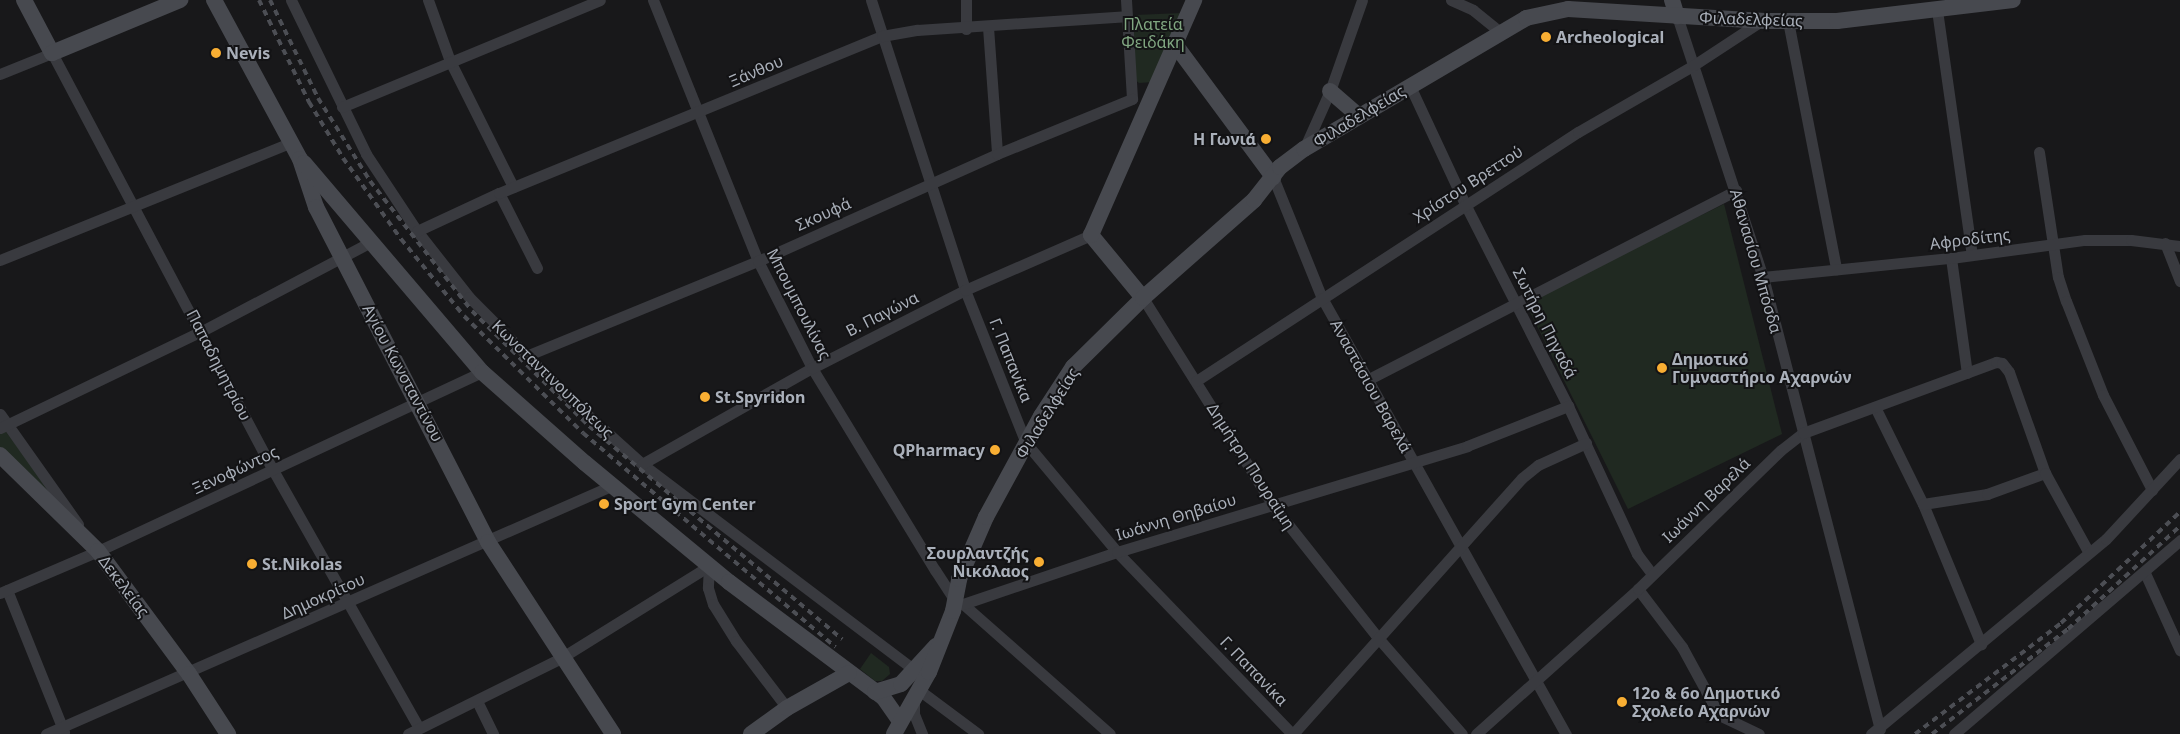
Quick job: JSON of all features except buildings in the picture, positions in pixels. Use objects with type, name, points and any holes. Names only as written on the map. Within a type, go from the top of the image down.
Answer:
[{"type":"main road","name":"Παπαδημητρίου","points":[[24,0],[52,53]]},
{"type":"main road","points":[[52,53],[180,0]]},
{"type":"main road","name":"Αγίου Κωνσταντίνου","points":[[214,0],[300,159],[316,207],[419,402],[488,542],[613,734]]},
{"type":"main road","points":[[1091,235],[1139,102],[1174,42],[1194,0]]},
{"type":"main road","name":"Αθανασίου Μπόσδα","points":[[1672,0],[1677,16]]},
{"type":"main road","name":"Φιλαδελφείας","points":[[897,728],[917,694],[959,603],[967,558],[1026,443],[1073,367],[1143,298],[1254,200],[1273,177],[1304,149],[1499,31],[1526,18],[1568,10],[1761,21],[1837,21],[2013,0]]},
{"type":"main road","name":"Αναστάσιου Βαρελά","points":[[1174,42],[1273,177]]},
{"type":"main road","points":[[1330,91],[1358,115]]},
{"type":"main road","points":[[300,159],[373,241],[426,309],[482,372],[612,486],[709,566],[875,692],[893,709],[897,728]]},
{"type":"main road","name":"Δημήτρη Πουραΐμη","points":[[1091,235],[1143,298]]},
{"type":"main road","name":"Δεκελείας","points":[[0,455],[98,552],[189,674],[228,734]]},
{"type":"main road","name":"Φιλαδελφείας","points":[[875,692],[896,686],[914,670],[944,637]]},
{"type":"main road","points":[[751,734],[787,708],[849,673]]},
{"type":"street","name":"Κωνσταντινουπόλεως","points":[[291,0],[366,154],[418,231],[470,297],[526,356],[642,464],[914,670]]},
{"type":"street","points":[[428,0],[450,61],[513,187]]},
{"type":"street","points":[[342,107],[600,0]]},
{"type":"street","name":"Μπουμπουλίνας","points":[[653,0],[758,261],[812,368],[959,603],[1110,734]]},
{"type":"street","name":"Γ. Παπανίκα","points":[[870,0],[965,290],[1026,443],[1117,552],[1292,734]]},
{"type":"street","points":[[966,0],[966,28]]},
{"type":"street","points":[[1126,0],[1126,16],[1139,102]]},
{"type":"street","points":[[1304,149],[1330,91],[1362,0]]},
{"type":"street","points":[[1451,0],[1472,10],[1499,31]]},
{"type":"street","points":[[1937,10],[1972,255]]},
{"type":"street","name":"Ξάνθου","points":[[418,231],[499,192],[882,36],[1126,16]]},
{"type":"street","name":"Αθανασίου Μπόσδα","points":[[1677,16],[1736,190],[1763,277],[1803,433],[1875,732]]},
{"type":"street","name":"Χρίστου Βρεττού","points":[[1196,381],[1578,132],[1694,65],[1761,21]]},
{"type":"street","points":[[1788,22],[1836,270]]},
{"type":"street","points":[[988,27],[997,154]]},
{"type":"street","points":[[0,74],[52,53]]},
{"type":"street","name":"Παπαδημητρίου","points":[[52,53],[202,331],[273,470],[350,602],[419,728]]},
{"type":"street","name":"Σωτήρη Πηγαδά","points":[[1410,86],[1465,204],[1519,304],[1638,554],[1652,574]]},
{"type":"street","name":"Σκουφά","points":[[526,356],[758,261],[997,154],[1139,102]]},
{"type":"street","points":[[0,260],[290,143]]},
{"type":"street","points":[[2039,152],[2058,277],[2103,395],[2152,490]]},
{"type":"street","name":"Αναστάσιου Βαρελά","points":[[1273,177],[1322,298],[1566,734]]},
{"type":"street","points":[[1367,380],[1519,304],[1736,190]]},
{"type":"street","points":[[499,192],[538,268]]},
{"type":"street","name":"Β. Παγώνα","points":[[642,464],[812,368],[965,290],[1091,235]]},
{"type":"street","name":"Αφροδίτης","points":[[1763,277],[1950,258],[2054,244],[2109,239],[2165,243],[2180,246]]},
{"type":"street","points":[[4,426],[202,331],[341,256],[373,241]]},
{"type":"street","points":[[2165,243],[2180,281]]},
{"type":"street","points":[[1950,258],[1967,373]]},
{"type":"street","name":"Δημήτρη Πουραΐμη","points":[[1143,298],[1272,504],[1379,639],[1462,734]]},
{"type":"street","name":"Ιωάννη Βαρελά","points":[[1476,734],[1534,678],[1638,589],[1803,433],[1996,362],[2002,363],[2008,372],[2045,473]]},
{"type":"street","name":"Ξενοφώντος","points":[[3,591],[98,552],[482,372]]},
{"type":"street","name":"Ιωάννη Θηβαίου","points":[[959,603],[1272,504],[1466,446],[1568,406]]},
{"type":"street","points":[[1875,407],[1923,504],[1980,644]]},
{"type":"street","points":[[0,414],[4,426],[98,552]]},
{"type":"street","points":[[1292,734],[1522,478],[1538,464],[1586,444]]},
{"type":"street","points":[[1875,732],[2089,553],[2180,459]]},
{"type":"street","points":[[1923,504],[1987,494],[2045,473],[2089,553]]},
{"type":"street","name":"Δημοκρίτου","points":[[46,734],[63,730],[612,486]]},
{"type":"street","points":[[1954,734],[2145,573],[2180,540]]},
{"type":"street","points":[[408,734],[562,658],[709,566]]},
{"type":"street","points":[[709,566],[708,588],[713,604],[736,641],[787,708]]},
{"type":"street","points":[[2145,573],[2180,650]]},
{"type":"street","points":[[1638,589],[1682,647],[1719,715],[1759,734]]},
{"type":"street","points":[[3,591],[63,730]]},
{"type":"street","points":[[922,734],[914,714],[917,694],[978,734]]},
{"type":"street","points":[[477,701],[493,734]]},
{"type":"green space","name":"Πλατεία Φειδάκη","points":[[1183,13],[1153,82],[1139,83],[1133,78],[1134,15]]},
{"type":"green space","name":"Δημοτικό Γυμναστήριο Αχαρνών","points":[[1724,204],[1782,434],[1628,509],[1525,302]]},
{"type":"green space","points":[[4,429],[60,505],[0,448],[0,431]]},
{"type":"green space","points":[[871,653],[889,667],[890,674],[882,681],[875,681],[860,669]]},
{"type":"railway","points":[[259,0],[309,102],[343,158],[401,239],[464,316],[583,433],[835,647]]},
{"type":"railway","points":[[270,0],[318,98],[370,181],[472,311],[589,426],[842,639]]},
{"type":"railway","points":[[1915,734],[2061,623],[2180,512]]},
{"type":"railway","points":[[1932,734],[2068,629],[2180,526]]},
{"type":"place","name":"Archeological","points":[[1546,37]]},
{"type":"place","name":"Nevis","points":[[216,53]]},
{"type":"place","name":"Η Γωνιά","points":[[1266,139]]},
{"type":"place","name":"Δημοτικό Γυμναστήριο Αχαρνών","points":[[1662,368]]},
{"type":"place","name":"St.Spyridon","points":[[705,397]]},
{"type":"place","name":"QPharmacy","points":[[995,450]]},
{"type":"place","name":"Sport Gym Center","points":[[604,504]]},
{"type":"place","name":"Σουρλαντζής Νικόλαος","points":[[1039,562]]},
{"type":"place","name":"St.Nikolas","points":[[252,564]]},
{"type":"place","name":"12ο & 6ο Δημοτικό Σχολείο Αχαρνών","points":[[1622,702]]}]
